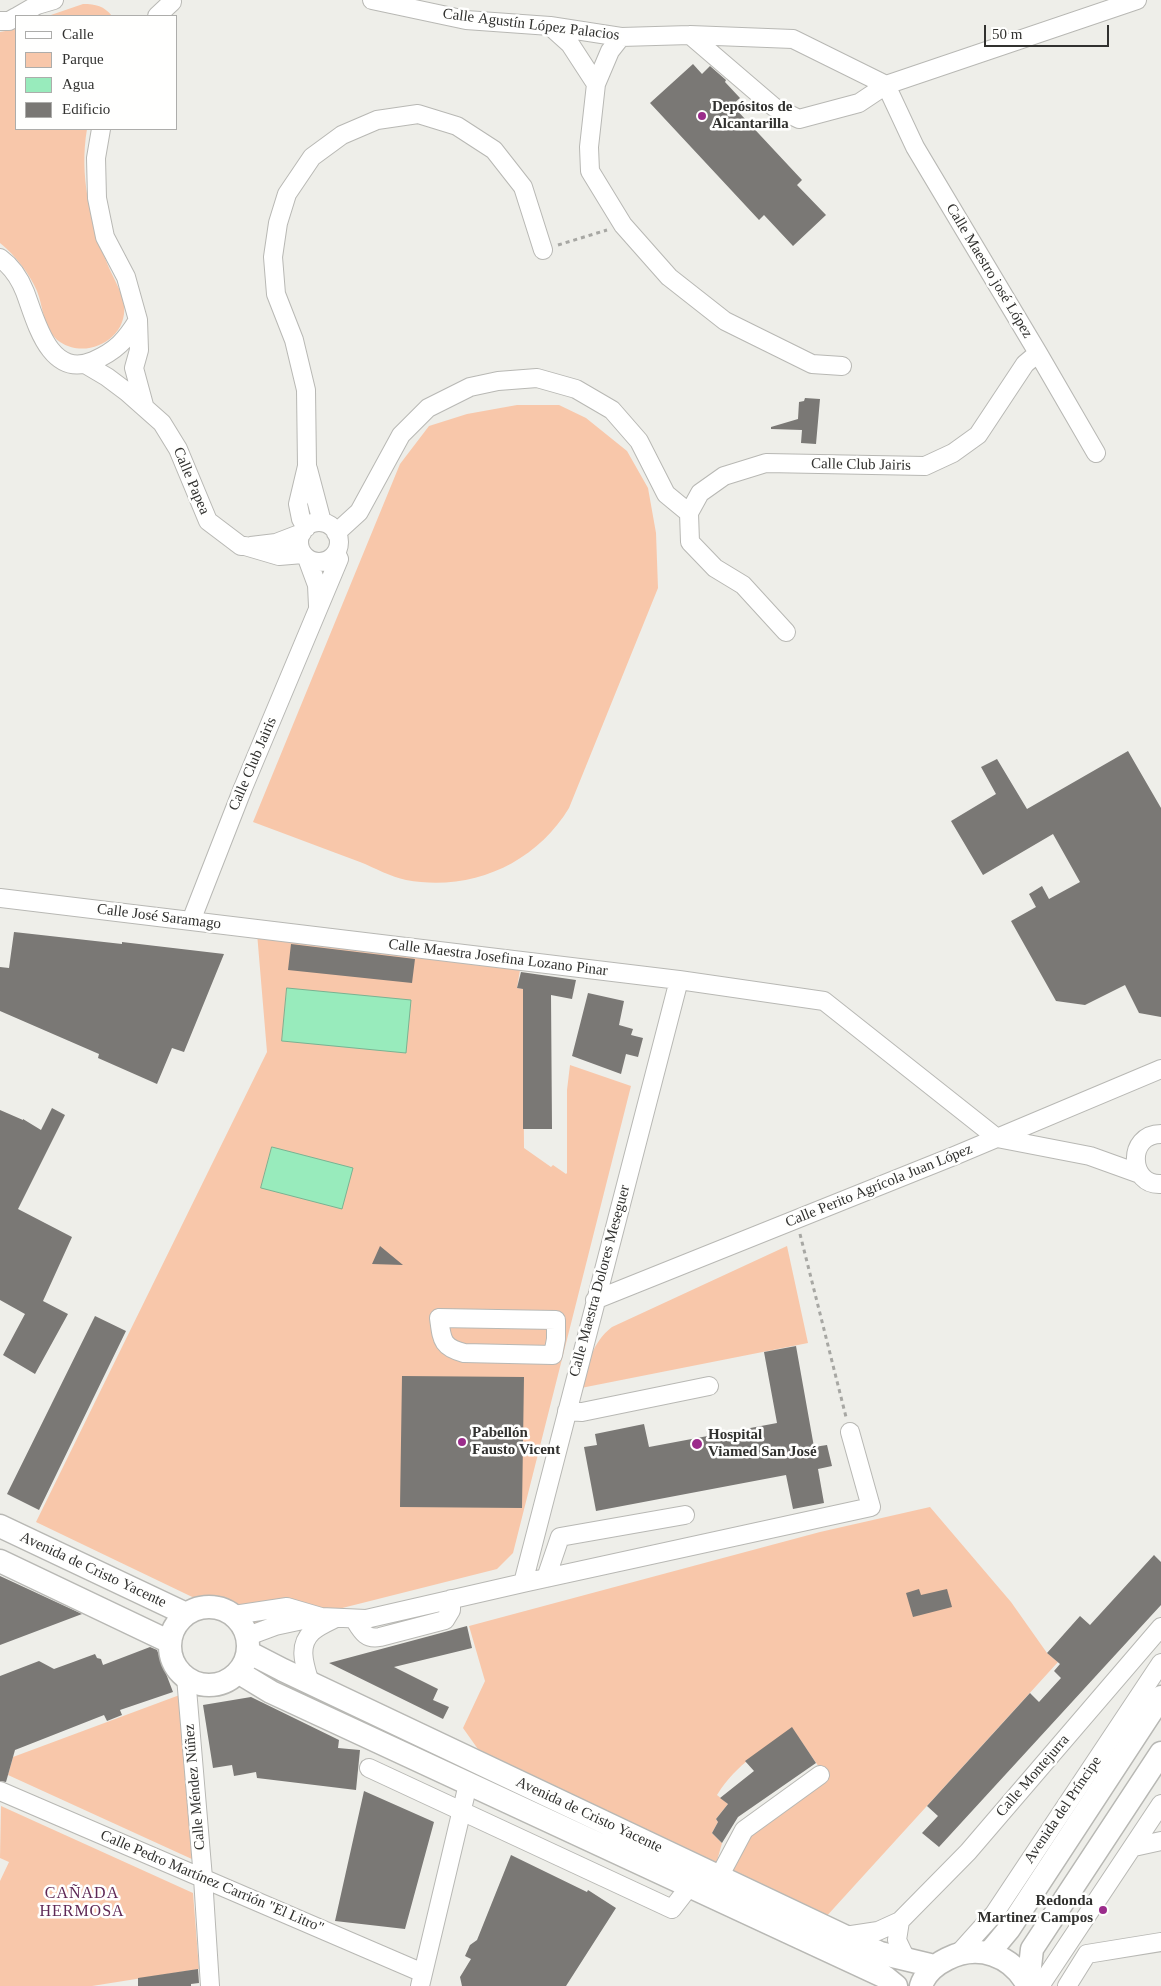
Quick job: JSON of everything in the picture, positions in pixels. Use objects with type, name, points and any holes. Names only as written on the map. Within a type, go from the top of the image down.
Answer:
[{"type":"main road","name":"Avenida de Cristo Yacente","points":[[0,1526],[186,1614]]},
{"type":"main road","points":[[0,1561],[170,1642]]},
{"type":"main road","points":[[208,1606],[222,1608],[234,1615],[242,1624],[248,1644],[246,1661],[238,1672],[222,1683],[208,1685],[195,1682],[186,1677],[174,1664],[171,1655],[170,1642],[175,1625],[186,1614],[195,1609],[208,1606]]},
{"type":"main road","name":"Avenida de Cristo Yacente","points":[[248,1644],[310,1683],[880,1953],[934,1966]]},
{"type":"main road","name":"Avenida de Cristo Yacente","points":[[238,1672],[271,1692],[885,1977],[896,1986]]},
{"type":"main road","name":"Avenida del Príncipe","points":[[989,1953],[1009,1929],[1161,1697]]},
{"type":"main road","points":[[1032,1986],[1032,1949],[1161,1752]]},
{"type":"main road","points":[[921,1986],[934,1966],[959,1953],[978,1951],[989,1953],[1008,1961],[1032,1986]]},
{"type":"street","name":"Calle Agustín López Palacios","points":[[372,0],[466,20],[550,26],[621,38],[690,35],[793,39],[886,85]]},
{"type":"street","points":[[690,35],[774,107],[799,119],[860,103],[886,85],[1137,0]]},
{"type":"street","points":[[20,15],[37,5],[49,1]]},
{"type":"street","points":[[158,15],[172,2]]},
{"type":"street","points":[[0,21],[9,21],[15,18]]},
{"type":"street","points":[[550,26],[570,44],[596,84]]},
{"type":"street","points":[[621,38],[610,51],[596,84],[589,147],[590,171],[624,225],[669,277],[725,321],[812,364],[842,366]]},
{"type":"street","name":"Calle Maestro josé López","points":[[886,85],[915,147],[1096,453]]},
{"type":"street","points":[[319,609],[317,585],[300,547],[310,528],[306,390],[294,340],[276,294],[274,257],[278,223],[287,194],[312,157],[342,135],[377,120],[418,114],[457,126],[494,150],[523,187],[543,250]]},
{"type":"street","points":[[101,130],[96,158],[97,198],[105,237],[126,278],[138,320],[140,350],[134,368],[144,406]]},
{"type":"street","name":"Calle Papea","points":[[0,258],[9,264],[24,290],[31,313],[45,344],[63,361],[85,364],[107,377],[162,423],[178,449],[208,521],[240,546],[279,556],[305,556]]},
{"type":"street","points":[[85,364],[102,357],[120,345],[127,339],[138,320]]},
{"type":"street","name":"Calle Club Jairis","points":[[689,513],[700,493],[724,476],[766,463],[925,466],[953,452],[978,435],[1026,364],[1038,353]]},
{"type":"street","points":[[336,533],[359,512],[401,435],[428,408],[470,387],[498,381],[537,378],[576,389],[612,410],[640,441],[666,494],[689,513],[690,542],[715,568],[743,585],[786,632]]},
{"type":"street","points":[[245,546],[276,543],[310,528],[330,525],[339,541],[336,553],[326,561],[313,561],[305,556]]},
{"type":"street","name":"Calle Club Jairis","points":[[191,920],[239,797],[339,560],[336,553]]},
{"type":"street","name":"Calle José Saramago","points":[[0,898],[318,936]]},
{"type":"street","name":"Calle Maestra Josefina Lozano Pinar","points":[[318,936],[679,980],[824,1001],[997,1138]]},
{"type":"street","name":"Calle Maestra Dolores Meseguer","points":[[523,1583],[679,980]]},
{"type":"street","name":"Calle Perito Agrícola Juan López","points":[[595,1300],[997,1138],[1161,1069]]},
{"type":"street","points":[[1161,1134],[1149,1136],[1138,1147],[1135,1155],[1136,1166],[1140,1174],[1149,1182],[1161,1184]]},
{"type":"street","points":[[997,1138],[1090,1156],[1140,1174]]},
{"type":"street","points":[[439,1318],[556,1320],[556,1339],[553,1355],[464,1353],[450,1350],[442,1341],[439,1318]]},
{"type":"street","points":[[556,1339],[585,1341]]},
{"type":"street","points":[[567,1411],[582,1412],[709,1386]]},
{"type":"street","points":[[248,1644],[275,1626],[328,1618],[366,1619],[871,1507],[850,1432]]},
{"type":"street","points":[[546,1578],[560,1537],[685,1514]]},
{"type":"street","points":[[234,1615],[288,1607],[328,1618]]},
{"type":"street","points":[[310,1683],[304,1662],[303,1645],[312,1632],[328,1618]]},
{"type":"street","name":"Calle Montejurra","points":[[900,1921],[968,1852],[1161,1627]]},
{"type":"street","name":"Avenida del Príncipe","points":[[959,1953],[994,1914],[1161,1663]]},
{"type":"street","name":"Calle Méndez Núñez","points":[[186,1677],[204,1878],[210,1986]]},
{"type":"street","points":[[369,1768],[672,1909],[690,1887]]},
{"type":"street","points":[[719,1877],[744,1830],[820,1775]]},
{"type":"street","points":[[422,1979],[468,1784]]},
{"type":"street","name":"Calle Pedro Martínez Carrión \"El Litro\"","points":[[0,1791],[204,1878],[422,1979]]},
{"type":"street","points":[[1032,1986],[1134,1847],[1161,1804]]},
{"type":"street","points":[[1134,1847],[1161,1842]]},
{"type":"street","points":[[845,1936],[878,1931],[900,1921]]},
{"type":"street","points":[[900,1921],[897,1940],[906,1959]]},
{"type":"street","points":[[1067,1986],[1087,1954],[1161,1942]]},
{"type":"path","points":[[543,250],[624,225]]},
{"type":"path","points":[[796,1219],[850,1432]]},
{"type":"green space","points":[[83,4],[92,4],[106,10],[111,15],[51,15]]},
{"type":"green space","points":[[15,29],[15,130],[87,130],[84,164],[91,214],[101,247],[124,305],[124,317],[119,328],[104,343],[93,347],[82,349],[71,347],[54,337],[47,325],[37,291],[30,278],[17,259],[0,243],[0,32]]},
{"type":"green space","points":[[517,405],[559,405],[586,418],[627,451],[648,488],[656,533],[658,588],[569,808],[555,828],[520,859],[499,870],[454,882],[430,883],[400,879],[253,822],[400,464],[429,426],[467,414]]},
{"type":"green space","points":[[257,933],[521,964],[517,988],[523,989],[524,1148],[551,1167],[553,1165],[566,1174],[567,1090],[570,1065],[631,1086],[513,1553],[497,1569],[259,1629],[36,1522],[267,1052]]},
{"type":"green space","points":[[787,1246],[808,1343],[581,1388],[595,1347],[612,1327]]},
{"type":"green space","points":[[930,1507],[1011,1602],[1047,1653],[1058,1662],[824,1919],[727,1875],[759,1823],[828,1780],[792,1728],[742,1765],[717,1795],[728,1804],[716,1819],[718,1822],[712,1833],[722,1843],[715,1868],[480,1752],[463,1728],[485,1681],[469,1626],[820,1532]]},
{"type":"green space","points":[[185,1693],[194,1860],[8,1775],[13,1757]]},
{"type":"green space","points":[[1,1806],[193,1893],[199,1969],[92,1986],[0,1986],[0,1881],[9,1862],[0,1858]]},
{"type":"water","points":[[287,988],[411,1000],[406,1053],[282,1041]]},
{"type":"water","points":[[272,1147],[353,1168],[342,1209],[261,1188]]},
{"type":"building","points":[[693,64],[702,74],[710,66],[726,80],[725,82],[740,98],[732,105],[802,180],[797,185],[826,215],[793,246],[764,215],[759,220],[650,103]]},
{"type":"building","points":[[805,398],[820,399],[816,444],[801,443],[802,430],[771,429],[771,427],[798,419],[799,402],[804,401]]},
{"type":"building","points":[[1128,751],[1161,808],[1161,1017],[1139,1013],[1125,985],[1085,1005],[1056,1001],[1011,921],[1036,907],[1029,894],[1042,886],[1049,899],[1080,882],[1053,834],[983,875],[951,821],[996,794],[981,767],[997,759],[1027,809]]},
{"type":"building","points":[[14,932],[224,954],[184,1052],[172,1048],[157,1084],[98,1058],[99,1054],[0,1011],[0,967],[9,968]]},
{"type":"building","points":[[291,944],[415,959],[412,983],[288,970]]},
{"type":"building","points":[[521,972],[576,980],[572,999],[551,995],[552,1129],[523,1129],[523,989],[517,988]]},
{"type":"building","points":[[588,993],[624,1001],[619,1025],[633,1029],[631,1035],[643,1038],[638,1057],[626,1054],[621,1074],[572,1056]]},
{"type":"building","points":[[52,1108],[65,1115],[18,1209],[72,1237],[43,1301],[68,1314],[35,1374],[3,1355],[25,1314],[0,1300],[0,1110],[23,1119],[41,1130]]},
{"type":"building","points":[[380,1246],[403,1265],[372,1264]]},
{"type":"building","points":[[95,1316],[126,1331],[39,1510],[7,1494]]},
{"type":"building","points":[[796,1346],[814,1447],[827,1445],[832,1466],[818,1469],[824,1503],[793,1509],[786,1475],[596,1511],[584,1447],[597,1445],[595,1434],[644,1424],[649,1447],[777,1423],[764,1352]]},
{"type":"building","name":"Pabellón Fausto Vicent","points":[[402,1376],[524,1377],[522,1508],[400,1507]]},
{"type":"building","points":[[1154,1555],[1161,1562],[1161,1605],[939,1847],[922,1833],[938,1816],[927,1806],[1030,1693],[1039,1702],[1061,1678],[1054,1671],[1060,1664],[1047,1653],[1080,1616],[1090,1625]]},
{"type":"building","points":[[0,1576],[82,1614],[0,1645]]},
{"type":"building","points":[[919,1589],[921,1595],[947,1589],[952,1607],[913,1617],[906,1593]]},
{"type":"building","points":[[467,1626],[472,1648],[394,1667],[438,1689],[433,1700],[449,1707],[443,1719],[329,1663]]},
{"type":"building","points":[[150,1647],[157,1650],[173,1692],[120,1710],[122,1715],[107,1721],[104,1715],[15,1750],[6,1782],[0,1781],[0,1676],[39,1661],[54,1669],[95,1654],[97,1658],[101,1659],[103,1665]]},
{"type":"building","points":[[251,1697],[339,1740],[338,1748],[360,1750],[356,1790],[257,1778],[256,1772],[234,1776],[232,1765],[213,1768],[203,1705]]},
{"type":"building","points":[[792,1727],[816,1763],[738,1817],[722,1843],[712,1833],[718,1822],[716,1819],[728,1804],[720,1798],[754,1771],[745,1761]]},
{"type":"building","points":[[364,1791],[434,1822],[405,1929],[335,1921]]},
{"type":"building","points":[[511,1855],[587,1892],[588,1890],[616,1908],[566,1986],[462,1986],[460,1977],[471,1959],[465,1956],[470,1945],[477,1940]]},
{"type":"building","points":[[198,1969],[199,1983],[191,1984],[191,1986],[138,1986],[138,1978]]},
{"type":"place","name":"Depósitos de Alcantarilla","points":[[702,116]]},
{"type":"place","name":"Pabellón Fausto Vicent","points":[[462,1442]]},
{"type":"place","name":"Hospital Viamed San José","points":[[697,1444]]},
{"type":"place","name":"Redonda Martinez Campos","points":[[1103,1910]]},
{"type":"district","name":"CAÑADA HERMOSA","points":[[82,1903]]}]
